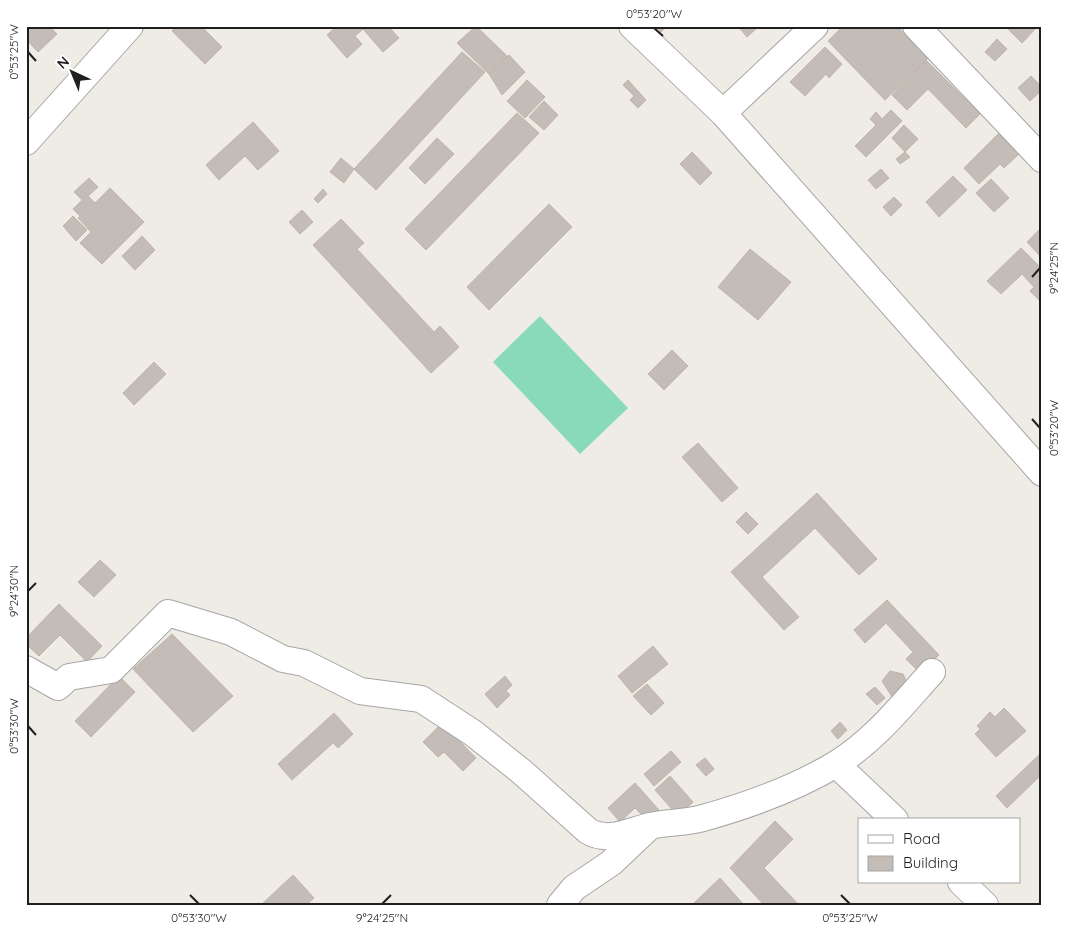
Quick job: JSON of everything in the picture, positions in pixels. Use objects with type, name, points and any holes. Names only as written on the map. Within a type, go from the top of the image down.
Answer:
[{"type":"street","points":[[632,26],[723,113],[1042,473]]},
{"type":"street","points":[[723,113],[815,26]]},
{"type":"street","points":[[916,26],[1042,159]]},
{"type":"street","points":[[26,142],[118,29]]},
{"type":"street","points":[[26,669],[58,687],[68,677],[111,670],[168,613],[231,632],[283,659],[304,663],[360,691],[421,698],[473,733],[598,837],[607,838],[651,826],[701,819],[778,791],[836,764],[864,743],[892,716],[932,672]]},
{"type":"street","points":[[836,764],[893,818]]},
{"type":"street","points":[[560,905],[574,888],[611,864],[651,826]]},
{"type":"street","points":[[963,884],[984,905]]},
{"type":"green space","points":[[540,316],[628,408],[580,454],[493,362]]},
{"type":"building","points":[[26,26],[49,26],[57,34],[38,52],[26,39]]},
{"type":"building","points":[[177,26],[201,26],[222,47],[205,64],[172,31]]},
{"type":"building","points":[[337,26],[388,26],[399,38],[383,52],[363,29],[355,36],[362,44],[347,58],[327,35]]},
{"type":"building","points":[[476,26],[507,56],[489,74],[457,43]]},
{"type":"building","points":[[656,26],[667,26],[661,32]]},
{"type":"building","points":[[738,26],[759,26],[747,37]]},
{"type":"building","points":[[843,26],[897,26],[928,58],[885,100],[828,41]]},
{"type":"building","points":[[1011,26],[1038,26],[1022,43],[1008,29]]},
{"type":"building","points":[[997,39],[1007,49],[995,61],[985,52]]},
{"type":"building","points":[[825,47],[842,64],[829,78],[826,74],[805,96],[790,82]]},
{"type":"building","points":[[462,52],[485,72],[376,190],[354,169]]},
{"type":"building","points":[[509,55],[525,72],[502,95],[489,74]]},
{"type":"building","points":[[926,60],[980,114],[966,128],[928,89],[907,110],[892,95]]},
{"type":"building","points":[[1031,76],[1042,87],[1042,90],[1030,101],[1018,88]]},
{"type":"building","points":[[527,80],[545,97],[525,118],[507,101]]},
{"type":"building","points":[[628,80],[646,100],[638,108],[630,100],[634,96],[623,85]]},
{"type":"building","points":[[544,101],[558,115],[544,130],[529,117]]},
{"type":"building","points":[[891,110],[902,121],[866,157],[855,146],[876,125],[870,119],[876,112],[882,119]]},
{"type":"building","points":[[517,113],[539,133],[426,250],[405,229]]},
{"type":"building","points":[[253,122],[279,151],[258,170],[245,156],[219,180],[206,165]]},
{"type":"building","points":[[904,125],[918,139],[905,152],[892,138]]},
{"type":"building","points":[[999,133],[1020,153],[1004,168],[1000,164],[979,184],[964,168]]},
{"type":"building","points":[[437,138],[454,154],[425,184],[409,168]]},
{"type":"building","points":[[692,152],[712,173],[700,185],[680,164]]},
{"type":"building","points":[[905,152],[910,157],[900,164],[896,159]]},
{"type":"building","points":[[341,158],[354,169],[344,183],[330,172]]},
{"type":"building","points":[[881,169],[889,178],[876,189],[868,180]]},
{"type":"building","points":[[953,176],[967,190],[939,217],[926,202]]},
{"type":"building","points":[[89,178],[98,187],[88,196],[95,203],[110,188],[144,222],[102,264],[80,243],[91,232],[78,218],[80,216],[73,209],[82,200],[74,192]]},
{"type":"building","points":[[991,179],[1009,198],[994,212],[976,193]]},
{"type":"building","points":[[323,189],[327,194],[318,203],[314,199]]},
{"type":"building","points":[[894,197],[902,205],[891,216],[883,207]]},
{"type":"building","points":[[549,204],[572,227],[489,310],[467,287]]},
{"type":"building","points":[[302,210],[313,222],[300,234],[289,222]]},
{"type":"building","points":[[73,216],[87,230],[76,241],[63,226]]},
{"type":"building","points":[[341,219],[364,243],[357,249],[434,332],[440,326],[459,347],[431,373],[313,245]]},
{"type":"building","points":[[1042,227],[1042,256],[1041,257],[1027,242]]},
{"type":"building","points":[[142,236],[155,250],[135,270],[122,256]]},
{"type":"building","points":[[1021,248],[1042,269],[1042,303],[1030,291],[1034,287],[1022,274],[1001,294],[987,281]]},
{"type":"building","points":[[750,249],[791,282],[758,320],[718,287]]},
{"type":"building","points":[[672,350],[688,366],[664,390],[648,374]]},
{"type":"building","points":[[154,362],[166,374],[134,405],[123,393]]},
{"type":"building","points":[[698,443],[738,488],[722,502],[682,457]]},
{"type":"building","points":[[817,493],[877,559],[859,575],[815,528],[762,577],[799,617],[784,630],[731,572]]},
{"type":"building","points":[[746,512],[758,524],[748,534],[736,522]]},
{"type":"building","points":[[100,560],[116,575],[94,597],[78,582]]},
{"type":"building","points":[[887,600],[939,655],[920,673],[906,659],[913,652],[886,623],[865,643],[854,630]]},
{"type":"building","points":[[59,604],[102,646],[87,662],[60,635],[39,656],[26,644],[26,638]]},
{"type":"building","points":[[172,634],[233,696],[193,732],[133,669]]},
{"type":"building","points":[[653,646],[668,664],[632,693],[618,676]]},
{"type":"building","points":[[890,671],[903,674],[910,689],[896,703],[882,681]]},
{"type":"building","points":[[119,676],[135,692],[91,737],[75,721]]},
{"type":"building","points":[[505,676],[512,685],[506,691],[510,695],[497,708],[485,694]]},
{"type":"building","points":[[647,684],[664,703],[651,715],[633,696]]},
{"type":"building","points":[[875,687],[885,698],[877,705],[866,694]]},
{"type":"building","points":[[1004,708],[1026,731],[996,757],[975,734],[980,729],[977,726],[990,712],[995,717]]},
{"type":"building","points":[[334,713],[353,734],[338,748],[333,743],[292,780],[278,764]]},
{"type":"building","points":[[840,722],[847,730],[838,739],[831,731]]},
{"type":"building","points":[[442,723],[476,758],[463,771],[444,752],[438,757],[423,742]]},
{"type":"building","points":[[671,751],[681,762],[654,786],[644,774]]},
{"type":"building","points":[[1042,752],[1042,774],[1007,808],[996,796]]},
{"type":"building","points":[[705,758],[714,769],[706,776],[696,765]]},
{"type":"building","points":[[670,776],[693,802],[678,816],[655,790]]},
{"type":"building","points":[[635,783],[659,810],[647,820],[635,808],[620,822],[608,808]]},
{"type":"building","points":[[775,821],[793,839],[764,868],[799,905],[764,905],[730,868]]},
{"type":"building","points":[[293,875],[314,898],[306,905],[261,905]]},
{"type":"building","points":[[720,878],[744,905],[692,905]]}]
